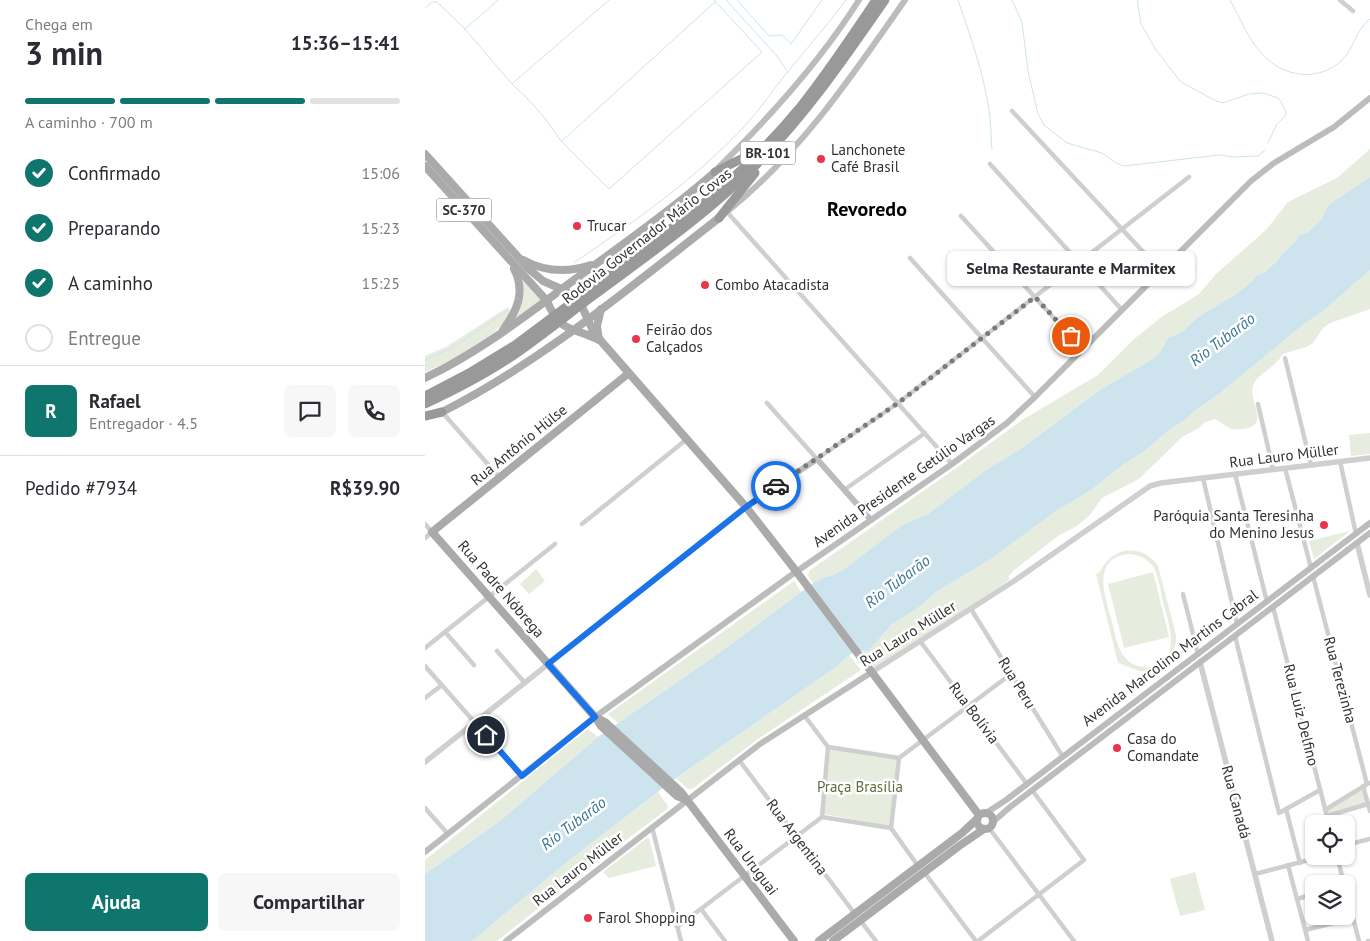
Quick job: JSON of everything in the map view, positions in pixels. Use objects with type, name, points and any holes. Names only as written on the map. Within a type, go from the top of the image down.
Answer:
[{"type":"highway","name":"Rodovia Governador Mário Covas","points":[[425,404],[479,376],[720,199],[754,168],[787,127],[876,0]]},
{"type":"highway","name":"Rodovia Governador Mário Covas","points":[[787,127],[829,81],[885,0]]},
{"type":"highway","points":[[715,172],[753,152],[787,127]]},
{"type":"highway","points":[[719,218],[787,127]]},
{"type":"highway","name":"Rodovia Governador Mário Covas","points":[[425,396],[518,348]]},
{"type":"highway","points":[[425,418],[442,412]]},
{"type":"main road","points":[[425,378],[500,334],[677,204],[715,172],[749,138],[817,61],[859,0]]},
{"type":"main road","points":[[442,412],[497,382],[572,331],[727,212],[775,169],[821,118],[905,0]]},
{"type":"main road","name":"Avenida Presidente Getúlio Vargas","points":[[425,852],[595,717],[798,574],[1007,423],[1035,398],[1251,181],[1274,163],[1333,127],[1370,98]]},
{"type":"main road","name":"SC-370","points":[[425,154],[536,276],[550,285],[562,289]]},
{"type":"main road","name":"SC-370","points":[[425,166],[547,300]]},
{"type":"main road","points":[[500,334],[515,312],[520,296],[516,272],[503,253]]},
{"type":"main road","points":[[515,254],[531,264],[558,271],[574,270],[598,263]]},
{"type":"main road","points":[[562,289],[579,300],[591,328],[599,340],[746,507],[981,816]]},
{"type":"main road","points":[[547,300],[557,320],[564,326],[572,331],[586,334],[599,340]]},
{"type":"main road","points":[[599,340],[598,321],[601,309]]},
{"type":"main road","name":"Rua Antônio Hülse","points":[[432,532],[629,373]]},
{"type":"main road","points":[[746,507],[817,459],[871,520]]},
{"type":"main road","name":"Avenida Marcolino Martins Cabral","points":[[819,941],[858,917],[921,869],[981,816],[1063,757],[1370,523]]},
{"type":"main road","name":"Rua Padre Nóbrega","points":[[432,532],[603,724]]},
{"type":"main road","name":"Avenida Marcolino Martins Cabral","points":[[921,869],[989,827],[1032,790],[1370,533]]},
{"type":"main road","points":[[1311,568],[1313,576]]},
{"type":"main road","points":[[1198,654],[1200,662]]},
{"type":"main road","name":"Rua Lauro Müller","points":[[506,941],[739,760],[804,715],[872,672]]},
{"type":"main road","points":[[1121,713],[1126,719]]},
{"type":"main road","name":"Rua Uruguai","points":[[603,724],[687,800],[794,941]]},
{"type":"main road","points":[[991,815],[989,827],[978,826],[981,816],[991,815]]},
{"type":"main road","name":"Avenida Marcolino Martins Cabral","points":[[833,941],[858,917]]},
{"type":"street","points":[[1340,0],[1353,11]]},
{"type":"street","points":[[1012,111],[1161,271]]},
{"type":"street","points":[[990,164],[1122,310]]},
{"type":"street","points":[[767,403],[817,459],[898,403],[1189,176]]},
{"type":"street","points":[[727,212],[952,464]]},
{"type":"street","points":[[961,216],[1082,349]]},
{"type":"street","points":[[910,258],[1035,398]]},
{"type":"street","points":[[1285,358],[1311,465]]},
{"type":"street","points":[[1258,404],[1273,470]]},
{"type":"street","points":[[442,412],[500,478]]},
{"type":"street","points":[[844,490],[925,433]]},
{"type":"street","points":[[583,524],[687,439]]},
{"type":"street","name":"Rua Lauro Müller","points":[[872,672],[971,609],[1150,486],[1370,458]]},
{"type":"street","points":[[1339,461],[1356,534]]},
{"type":"street","points":[[1285,468],[1311,568]]},
{"type":"street","points":[[1235,474],[1267,602]]},
{"type":"street","points":[[1203,478],[1237,624]]},
{"type":"street","points":[[425,762],[746,507]]},
{"type":"street","name":"Rua Padre Nóbrega","points":[[425,524],[432,532]]},
{"type":"street","name":"Rua Antônio Hülse","points":[[425,538],[432,532]]},
{"type":"street","points":[[1357,543],[1370,595]]},
{"type":"street","points":[[425,648],[555,544]]},
{"type":"street","name":"Rua Terezinha","points":[[1313,576],[1367,784],[1370,811]]},
{"type":"street","points":[[1183,594],[1198,654]]},
{"type":"street","name":"Rua Luiz Delfino","points":[[1273,607],[1326,813]]},
{"type":"street","name":"Rua Peru","points":[[971,609],[1063,757]]},
{"type":"street","points":[[445,632],[474,665]]},
{"type":"street","points":[[1235,636],[1279,813],[1320,790]]},
{"type":"street","name":"Rua Bolívia","points":[[920,641],[1027,784]]},
{"type":"street","points":[[497,651],[525,683]]},
{"type":"street","name":"Rua Canadá","points":[[1200,662],[1273,941]]},
{"type":"street","points":[[425,666],[522,776]]},
{"type":"street","points":[[828,747],[899,758],[1011,674]]},
{"type":"street","points":[[425,698],[442,685]]},
{"type":"street","points":[[804,715],[828,747],[822,817]]},
{"type":"street","points":[[899,758],[891,828],[977,941],[1085,860],[1032,790]]},
{"type":"street","name":"Rua Argentina","points":[[739,760],[876,941]]},
{"type":"street","points":[[1326,813],[1367,784]]},
{"type":"street","points":[[1326,813],[1368,804]]},
{"type":"street","points":[[425,808],[448,834]]},
{"type":"street","points":[[1286,809],[1300,862]]},
{"type":"street","points":[[677,927],[822,817],[891,828]]},
{"type":"street","points":[[652,827],[681,941]]},
{"type":"street","points":[[989,827],[1074,941]]},
{"type":"street","points":[[1355,843],[1369,839],[1370,846]]},
{"type":"street","points":[[1255,874],[1305,861]]},
{"type":"street","points":[[1288,866],[1308,941]]},
{"type":"street","points":[[1297,899],[1305,897]]},
{"type":"street","points":[[701,909],[725,941]]},
{"type":"street","points":[[1305,930],[1325,925]]},
{"type":"street","points":[[1355,925],[1359,941]]},
{"type":"green space","points":[[1370,149],[1370,177],[1368,180],[1330,205],[1321,220],[1307,233],[1299,235],[1295,242],[1265,272],[1257,275],[1238,293],[1198,317],[1182,332],[1168,338],[1154,358],[1100,390],[1022,448],[986,470],[928,514],[902,525],[843,570],[813,583],[808,576],[809,571],[1022,420],[1098,375],[1134,339],[1163,316],[1199,294],[1216,274],[1266,230],[1288,202],[1337,178]]},
{"type":"green space","points":[[1370,270],[1370,309],[1330,323],[1323,328],[1313,343],[1283,354],[1255,382],[1252,392],[1257,417],[1256,423],[1252,427],[1234,429],[1215,419],[1205,422],[1199,428],[1182,437],[1139,479],[1102,498],[1090,515],[1077,526],[1058,536],[1014,570],[1009,576],[1009,580],[970,607],[875,667],[873,666],[861,649],[869,651],[891,625],[918,608],[936,592],[991,559],[1056,511],[1091,490],[1124,464],[1142,453],[1323,311]]},
{"type":"green space","points":[[522,275],[542,299],[515,318],[522,297]]},
{"type":"green space","points":[[508,307],[510,314],[484,341],[425,372],[425,356],[446,347]]},
{"type":"green space","points":[[1370,433],[1370,454],[1351,456],[1349,435]]},
{"type":"green space","points":[[1350,531],[1314,559],[1309,541]]},
{"type":"green space","points":[[1124,551],[1139,552],[1148,556],[1158,566],[1176,635],[1176,643],[1171,656],[1167,662],[1155,670],[1140,671],[1118,663],[1096,574],[1100,572],[1110,558]],"holes":[[[1129,554],[1140,556],[1152,565],[1160,585],[1171,642],[1170,652],[1166,659],[1158,665],[1146,667],[1131,663],[1121,652],[1115,635],[1103,578],[1109,562],[1117,557]]]},
{"type":"green space","points":[[536,569],[545,581],[529,594],[520,584]]},
{"type":"green space","points":[[1153,572],[1169,637],[1124,648],[1108,584]]},
{"type":"green space","points":[[794,581],[801,592],[729,646],[618,723],[608,714]]},
{"type":"green space","points":[[848,654],[861,670],[758,739],[692,789],[688,789],[676,778],[836,667]]},
{"type":"green space","points":[[588,729],[598,737],[500,821],[425,874],[425,860]]},
{"type":"green space","name":"Praça Brasília","points":[[830,749],[897,760],[889,826],[824,814]]},
{"type":"green space","points":[[1362,789],[1366,804],[1328,814],[1327,810]]},
{"type":"green space","points":[[658,792],[668,806],[667,809],[497,941],[472,941],[567,862]]},
{"type":"green space","points":[[649,838],[656,866],[609,878],[603,872]]},
{"type":"green space","points":[[1195,872],[1205,910],[1180,916],[1170,879]]},
{"type":"water","name":"Rio Tubarão","points":[[1370,177],[1370,270],[1323,311],[1142,453],[1124,464],[1091,490],[1056,511],[991,559],[936,592],[918,608],[891,625],[869,651],[864,650],[851,654],[836,667],[676,778],[567,862],[472,941],[425,941],[425,874],[500,821],[598,737],[729,646],[813,583],[843,570],[902,525],[928,514],[986,470],[1022,448],[1100,390],[1154,358],[1168,338],[1182,332],[1198,317],[1238,293],[1257,275],[1265,272],[1295,242],[1299,235],[1307,233],[1321,220],[1329,205]]},
{"type":"waterway","points":[[465,29],[498,0]]},
{"type":"waterway","points":[[513,83],[609,0]]},
{"type":"waterway","points":[[425,8],[432,2],[437,2],[465,29],[512,84],[544,117],[561,141],[609,189],[762,52],[714,0]]},
{"type":"waterway","points":[[726,0],[777,56],[787,71]]},
{"type":"waterway","points":[[737,0],[769,36],[782,35],[791,44],[822,0]]},
{"type":"waterway","points":[[575,262],[663,199],[725,146],[755,114],[846,0]]},
{"type":"waterway","points":[[958,0],[985,87],[990,117],[992,149]]},
{"type":"waterway","points":[[1012,0],[1022,22],[1028,71],[1038,114],[1044,125],[1067,143],[1102,153],[1124,166],[1219,155],[1234,157],[1258,156],[1265,150]]},
{"type":"waterway","points":[[1137,0],[1141,24],[1156,50],[1181,82],[1223,103],[1249,94],[1263,93],[1278,98],[1286,115],[1277,124],[1268,143]]},
{"type":"waterway","points":[[1230,0],[1248,34],[1261,53],[1279,67],[1300,74],[1322,72],[1342,60],[1361,29],[1370,19]]},
{"type":"waterway","points":[[562,141],[716,1]]},
{"type":"waterway","points":[[425,360],[452,348],[509,310]]},
{"type":"way so far","points":[[776,486],[898,403],[1035,297],[1071,336]]},
{"type":"place","name":"Lanchonete Café Brasil","points":[[821,159]]},
{"type":"place","name":"Trucar","points":[[577,226]]},
{"type":"place","name":"Combo Atacadista","points":[[705,285]]},
{"type":"place","name":"Selma Restaurante e Marmitex","points":[[1071,336]]},
{"type":"place","name":"Feirão dos Calçados","points":[[636,339]]},
{"type":"place","name":"Paróquia Santa Teresinha do Menino Jesus","points":[[1324,525]]},
{"type":"place","name":"Casa do Comandate","points":[[1117,748]]},
{"type":"place","name":"Farol Shopping","points":[[588,918]]},
{"type":"district","name":"Revoredo","points":[[867,209]]},
{"type":"route","points":[[486,735],[522,776],[595,717],[548,664],[746,507],[776,486]]}]
